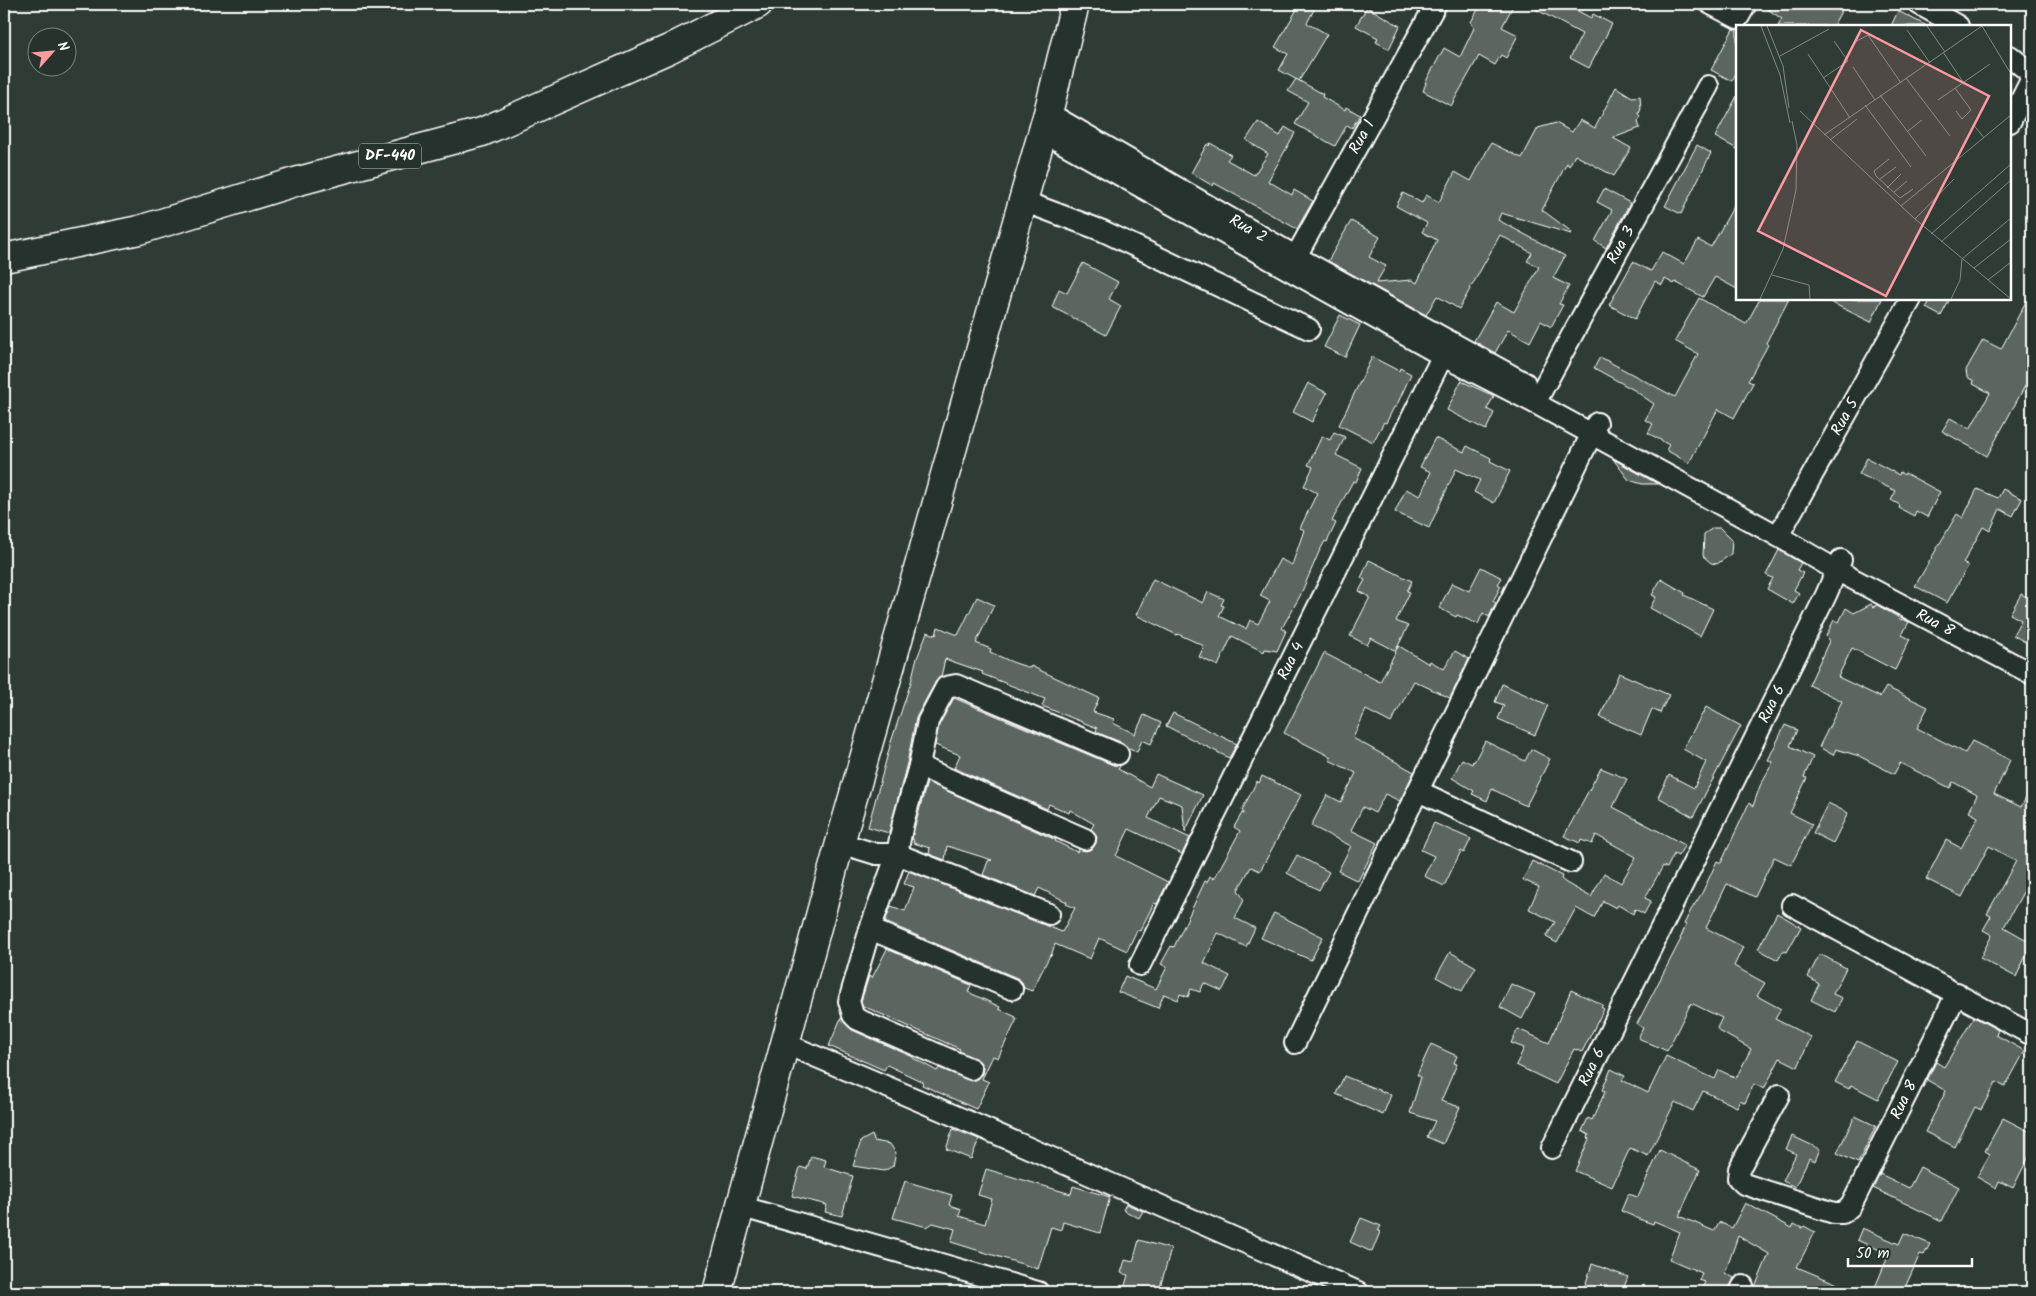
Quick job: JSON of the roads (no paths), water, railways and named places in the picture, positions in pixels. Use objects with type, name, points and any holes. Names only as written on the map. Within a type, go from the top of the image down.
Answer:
[{"type":"street","name":"DF-440","points":[[4,258],[139,230],[294,182],[482,132],[668,49],[758,4]]},
{"type":"street","points":[[717,1292],[739,1206],[840,843],[1045,122],[1075,4]]},
{"type":"street","name":"Rua 1","points":[[1291,263],[1436,4]]},
{"type":"street","points":[[1711,4],[1738,18],[1746,4]]},
{"type":"street","points":[[1919,4],[1956,25]]},
{"type":"street","points":[[2011,57],[2032,75],[2028,89],[2011,120]]},
{"type":"street","name":"Rua 3","points":[[1538,398],[1708,86]]},
{"type":"street","name":"Rua 2","points":[[1045,122],[1291,263],[1447,349]]},
{"type":"street","points":[[1023,201],[1103,231],[1309,329]]},
{"type":"street","name":"Rua 5","points":[[1781,531],[1910,300]]},
{"type":"street","points":[[1447,349],[1840,564]]},
{"type":"street","name":"Rua 4","points":[[1140,966],[1447,349]]},
{"type":"street","points":[[1295,1044],[1594,428]]},
{"type":"street","name":"Rua 8","points":[[1840,564],[2032,660]]},
{"type":"street","name":"Rua 8","points":[[1840,564],[2032,674]]},
{"type":"street","name":"Rua 6","points":[[1552,1148],[1840,564]]},
{"type":"street","points":[[971,1069],[869,1024],[853,1015],[849,1001],[870,929],[897,854],[928,721],[946,688],[956,685],[1118,754]]},
{"type":"street","points":[[919,766],[1084,839]]},
{"type":"street","points":[[1418,791],[1571,862]]},
{"type":"street","points":[[840,843],[876,854],[897,854],[1049,914]]},
{"type":"street","points":[[1792,905],[2032,1035]]},
{"type":"street","points":[[870,929],[1012,989]]},
{"type":"street","name":"Rua 8","points":[[1778,1095],[1739,1169],[1738,1178],[1744,1184],[1834,1213],[1843,1213],[1851,1206],[1956,993]]},
{"type":"street","points":[[784,1043],[1358,1292]]},
{"type":"street","points":[[739,1206],[1038,1292]]}]
